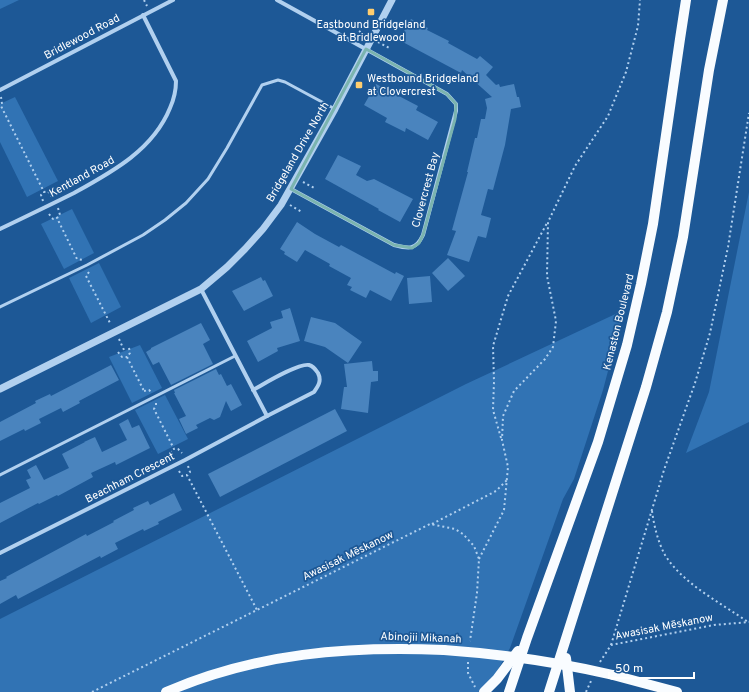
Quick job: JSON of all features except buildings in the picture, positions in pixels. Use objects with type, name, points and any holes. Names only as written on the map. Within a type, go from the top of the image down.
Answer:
[{"type":"main road","name":"Kenaston Boulevard","points":[[527,638],[598,442],[627,344],[641,284],[652,224],[686,0]]},
{"type":"main road","points":[[549,692],[646,387],[667,312],[683,237],[709,70],[723,0]]},
{"type":"main road","points":[[567,637],[566,662],[570,692]]},
{"type":"main road","points":[[481,691],[501,674],[527,638]]},
{"type":"main road","points":[[509,692],[527,638]]},
{"type":"main road","name":"Abinojii Mikanah","points":[[166,692],[229,670],[260,662],[292,656],[351,649],[381,648],[474,652],[533,659],[613,675],[677,692]]},
{"type":"street","name":"Bridlewood Road","points":[[0,90],[173,0]]},
{"type":"street","points":[[277,0],[366,49]]},
{"type":"street","name":"Bridgeland Drive North","points":[[0,389],[201,289],[227,267],[259,234],[291,189],[392,0]]},
{"type":"street","name":"Kentland Road","points":[[0,229],[56,202],[104,176],[137,153],[149,141],[160,126],[168,114],[176,89],[176,81],[144,15]]},
{"type":"street","name":"Clovercrest Bay","points":[[291,189],[394,246],[412,248],[419,244],[423,235],[455,119],[456,104],[447,94],[366,49]]},
{"type":"street","points":[[201,289],[267,416]]},
{"type":"street","name":"Beachham Crescent","points":[[0,553],[185,460],[314,392],[319,386],[320,378],[316,369],[310,365],[299,366],[253,390]]},
{"type":"lane","points":[[0,307],[87,265],[143,235],[166,220],[186,203],[208,178],[220,160],[262,85],[278,80],[286,82],[335,109]]},
{"type":"lane","points":[[0,475],[235,356]]},
{"type":"path","points":[[470,642],[477,594],[479,559],[504,510],[508,479],[508,467],[493,410],[493,346],[508,296],[548,222],[575,166],[608,116],[626,72],[638,26],[640,0]]},
{"type":"path","points":[[0,94],[2,100],[2,104],[0,106],[44,192],[48,191],[56,202],[60,211],[60,215],[57,218],[77,259],[82,258],[87,265],[89,273],[86,276],[124,350]]},
{"type":"path","points":[[611,645],[664,470],[695,383],[710,333],[728,247],[749,113]]},
{"type":"path","points":[[502,440],[503,416],[514,391],[544,359],[553,347],[556,321],[547,276],[548,222]]},
{"type":"path","points":[[127,357],[130,353],[129,348]]},
{"type":"path","points":[[118,352],[122,357],[127,357]]},
{"type":"path","points":[[127,357],[144,391],[149,390],[154,397],[156,406],[154,409],[174,450],[178,449],[185,460],[190,472],[187,475],[257,610]]},
{"type":"path","name":"Awasisak Mēskanow","points":[[92,692],[430,524],[496,490],[508,479]]},
{"type":"path","points":[[652,510],[657,534],[665,554],[672,565],[684,578],[749,622]]},
{"type":"path","points":[[430,524],[455,529],[463,534],[474,546],[479,559]]},
{"type":"path","name":"Awasisak Mēskanow","points":[[598,666],[611,645],[714,626],[749,622]]},
{"type":"path","points":[[468,657],[468,673],[474,687],[481,691]]},
{"type":"path","points":[[586,692],[592,678]]},
{"type":"highlighted area","points":[[366,49],[447,94],[456,104],[455,119],[423,235],[419,243],[412,248],[394,245],[291,189]]},
{"type":"shaded area","points":[[0,0],[19,0],[0,9]]},
{"type":"shaded area","points":[[15,97],[58,181],[27,197],[0,142],[0,104]]},
{"type":"shaded area","points":[[749,192],[749,422],[686,453],[709,392]]},
{"type":"shaded area","points":[[72,209],[94,253],[64,269],[41,224]]},
{"type":"shaded area","points":[[99,263],[121,307],[91,323],[69,278]]},
{"type":"shaded area","points":[[624,310],[603,390],[574,479],[563,499],[510,648],[495,675],[479,692],[0,692],[0,619],[466,384]]},
{"type":"shaded area","points":[[140,345],[162,388],[132,403],[109,357]]},
{"type":"shaded area","points":[[165,395],[188,439],[158,454],[135,410]]},
{"type":"place","name":"Eastbound Bridgeland at Bridlewood","points":[[371,12]]},
{"type":"place","name":"Westbound Bridgeland at Clovercrest","points":[[359,85]]}]
